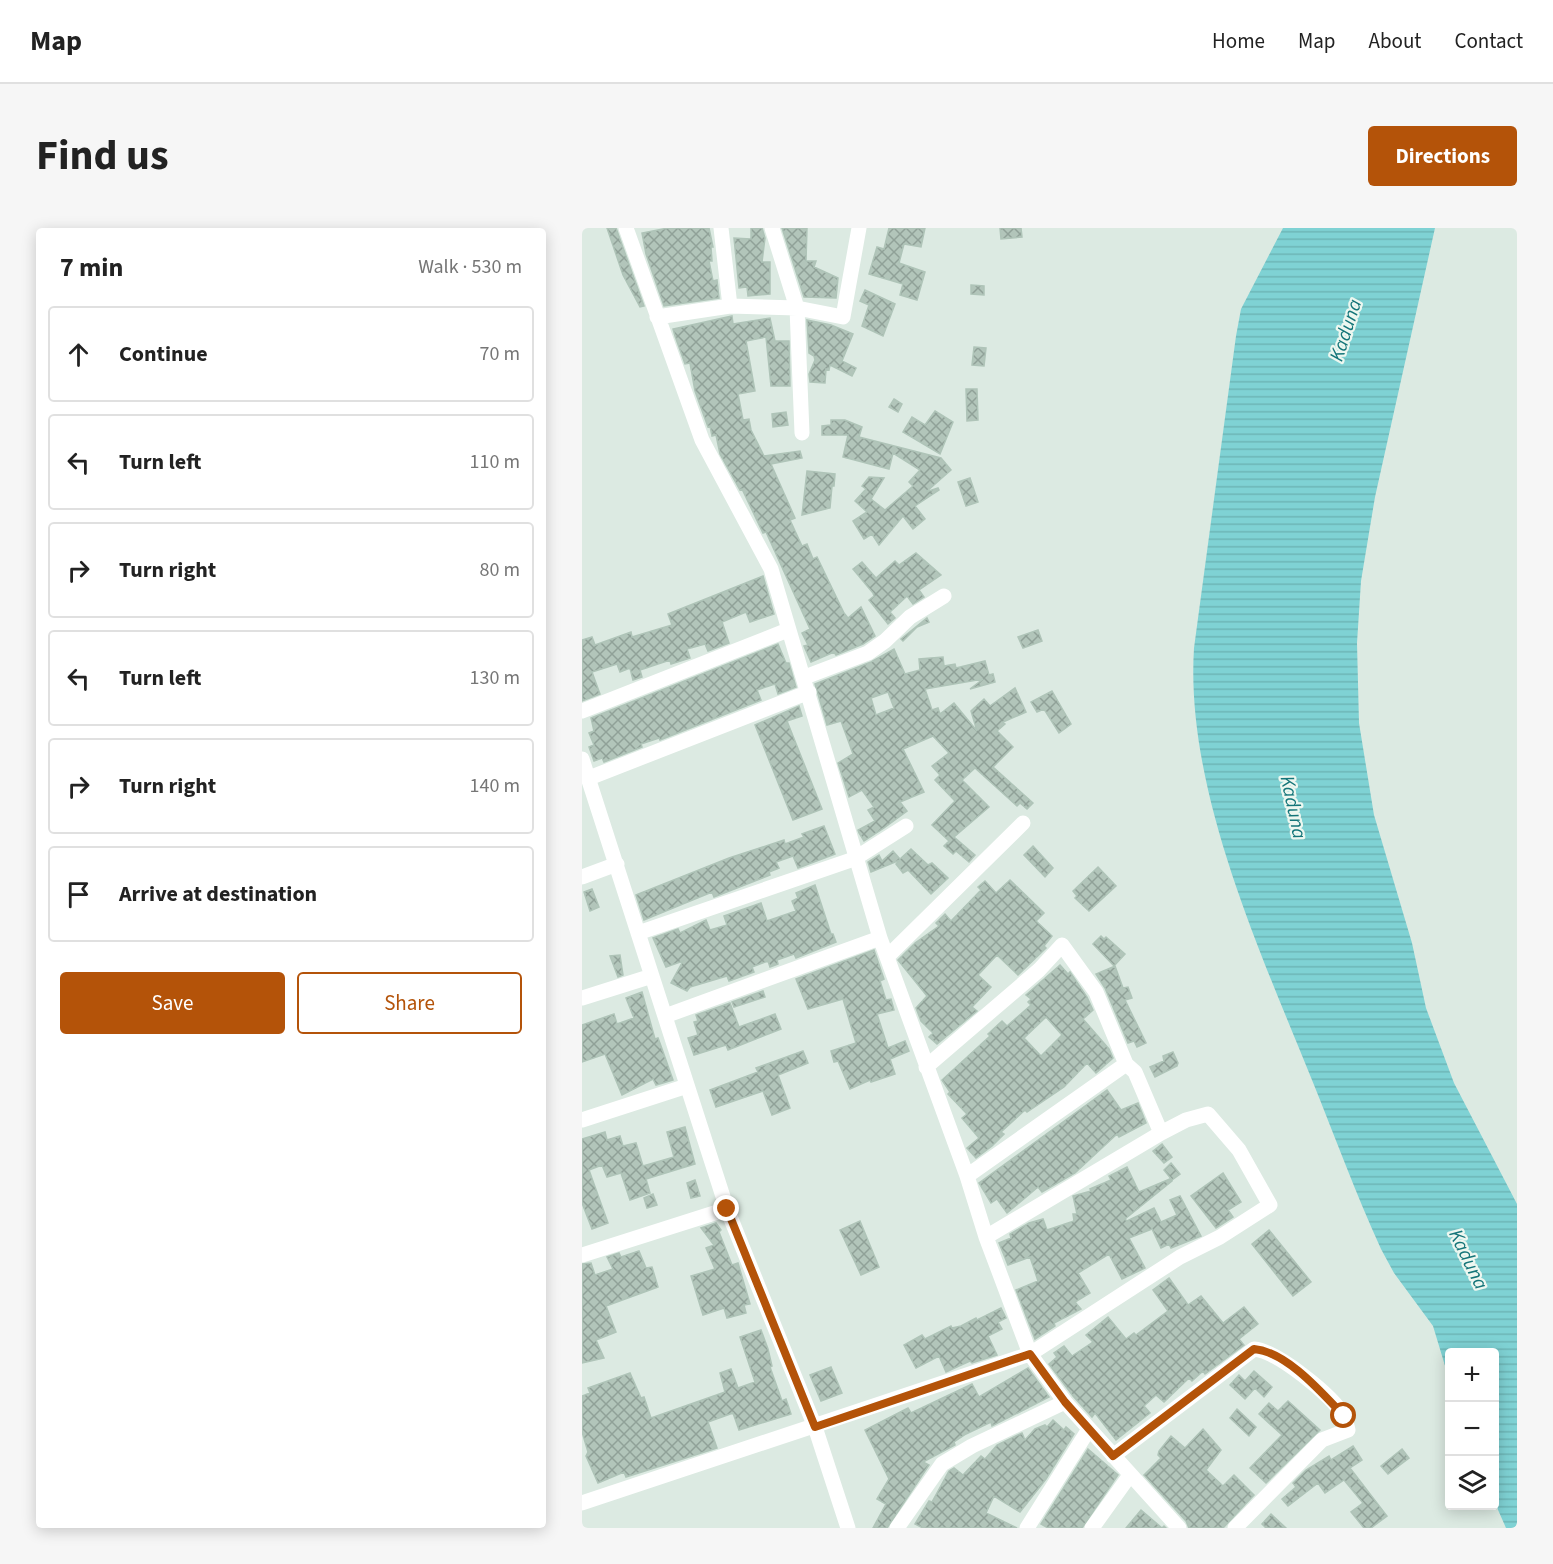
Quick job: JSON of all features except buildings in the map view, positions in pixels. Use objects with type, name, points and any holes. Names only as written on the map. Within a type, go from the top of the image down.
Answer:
[{"type":"street","points":[[626,228],[702,440],[771,569],[788,630],[807,685],[854,859],[880,938],[1030,1354],[1065,1402],[1179,1528]]},
{"type":"street","points":[[721,228],[730,306]]},
{"type":"street","points":[[772,228],[797,308],[802,433]]},
{"type":"street","points":[[657,317],[730,306],[797,308],[843,317],[860,228]]},
{"type":"street","points":[[589,777],[807,685],[868,653],[885,641],[910,617],[944,596]]},
{"type":"street","points":[[582,711],[788,630]]},
{"type":"street","points":[[582,759],[727,1209],[815,1427],[848,1528]]},
{"type":"street","points":[[888,956],[1023,823]]},
{"type":"street","points":[[638,933],[854,859],[906,826]]},
{"type":"street","points":[[582,877],[617,864]]},
{"type":"street","points":[[665,1016],[880,938]]},
{"type":"street","points":[[926,1067],[1039,970],[1062,945],[1096,992],[1126,1064],[1135,1072],[1161,1133]]},
{"type":"street","points":[[582,998],[652,976]]},
{"type":"street","points":[[967,1176],[1126,1064]]},
{"type":"street","points":[[582,1120],[687,1086]]},
{"type":"street","points":[[582,1503],[738,1449],[815,1427],[1030,1354],[1180,1257],[1220,1237],[1270,1205],[1239,1150],[1208,1114],[1186,1120],[1161,1133],[986,1237]]},
{"type":"street","points":[[582,1255],[727,1209]]},
{"type":"street","points":[[1113,1456],[1254,1349],[1265,1350],[1315,1385],[1344,1416],[1348,1430],[1323,1440],[1235,1528]]},
{"type":"street","points":[[897,1528],[942,1464],[972,1446],[1065,1402]]},
{"type":"street","points":[[1028,1528],[1089,1429]]},
{"type":"street","points":[[1092,1528],[1130,1475]]},
{"type":"water","name":"Kaduna","points":[[1283,228],[1435,228],[1375,497],[1361,581],[1357,643],[1359,723],[1374,815],[1412,943],[1426,1008],[1454,1083],[1517,1204],[1517,1528],[1506,1528],[1498,1510],[1499,1348],[1445,1348],[1445,1366],[1433,1326],[1394,1273],[1381,1249],[1249,924],[1214,813],[1201,757],[1194,702],[1194,648],[1241,309]]},
{"type":"route","points":[[727,1209],[815,1427],[1030,1354],[1065,1402],[1113,1456],[1254,1349],[1265,1350],[1289,1365],[1315,1385],[1344,1416]]}]
